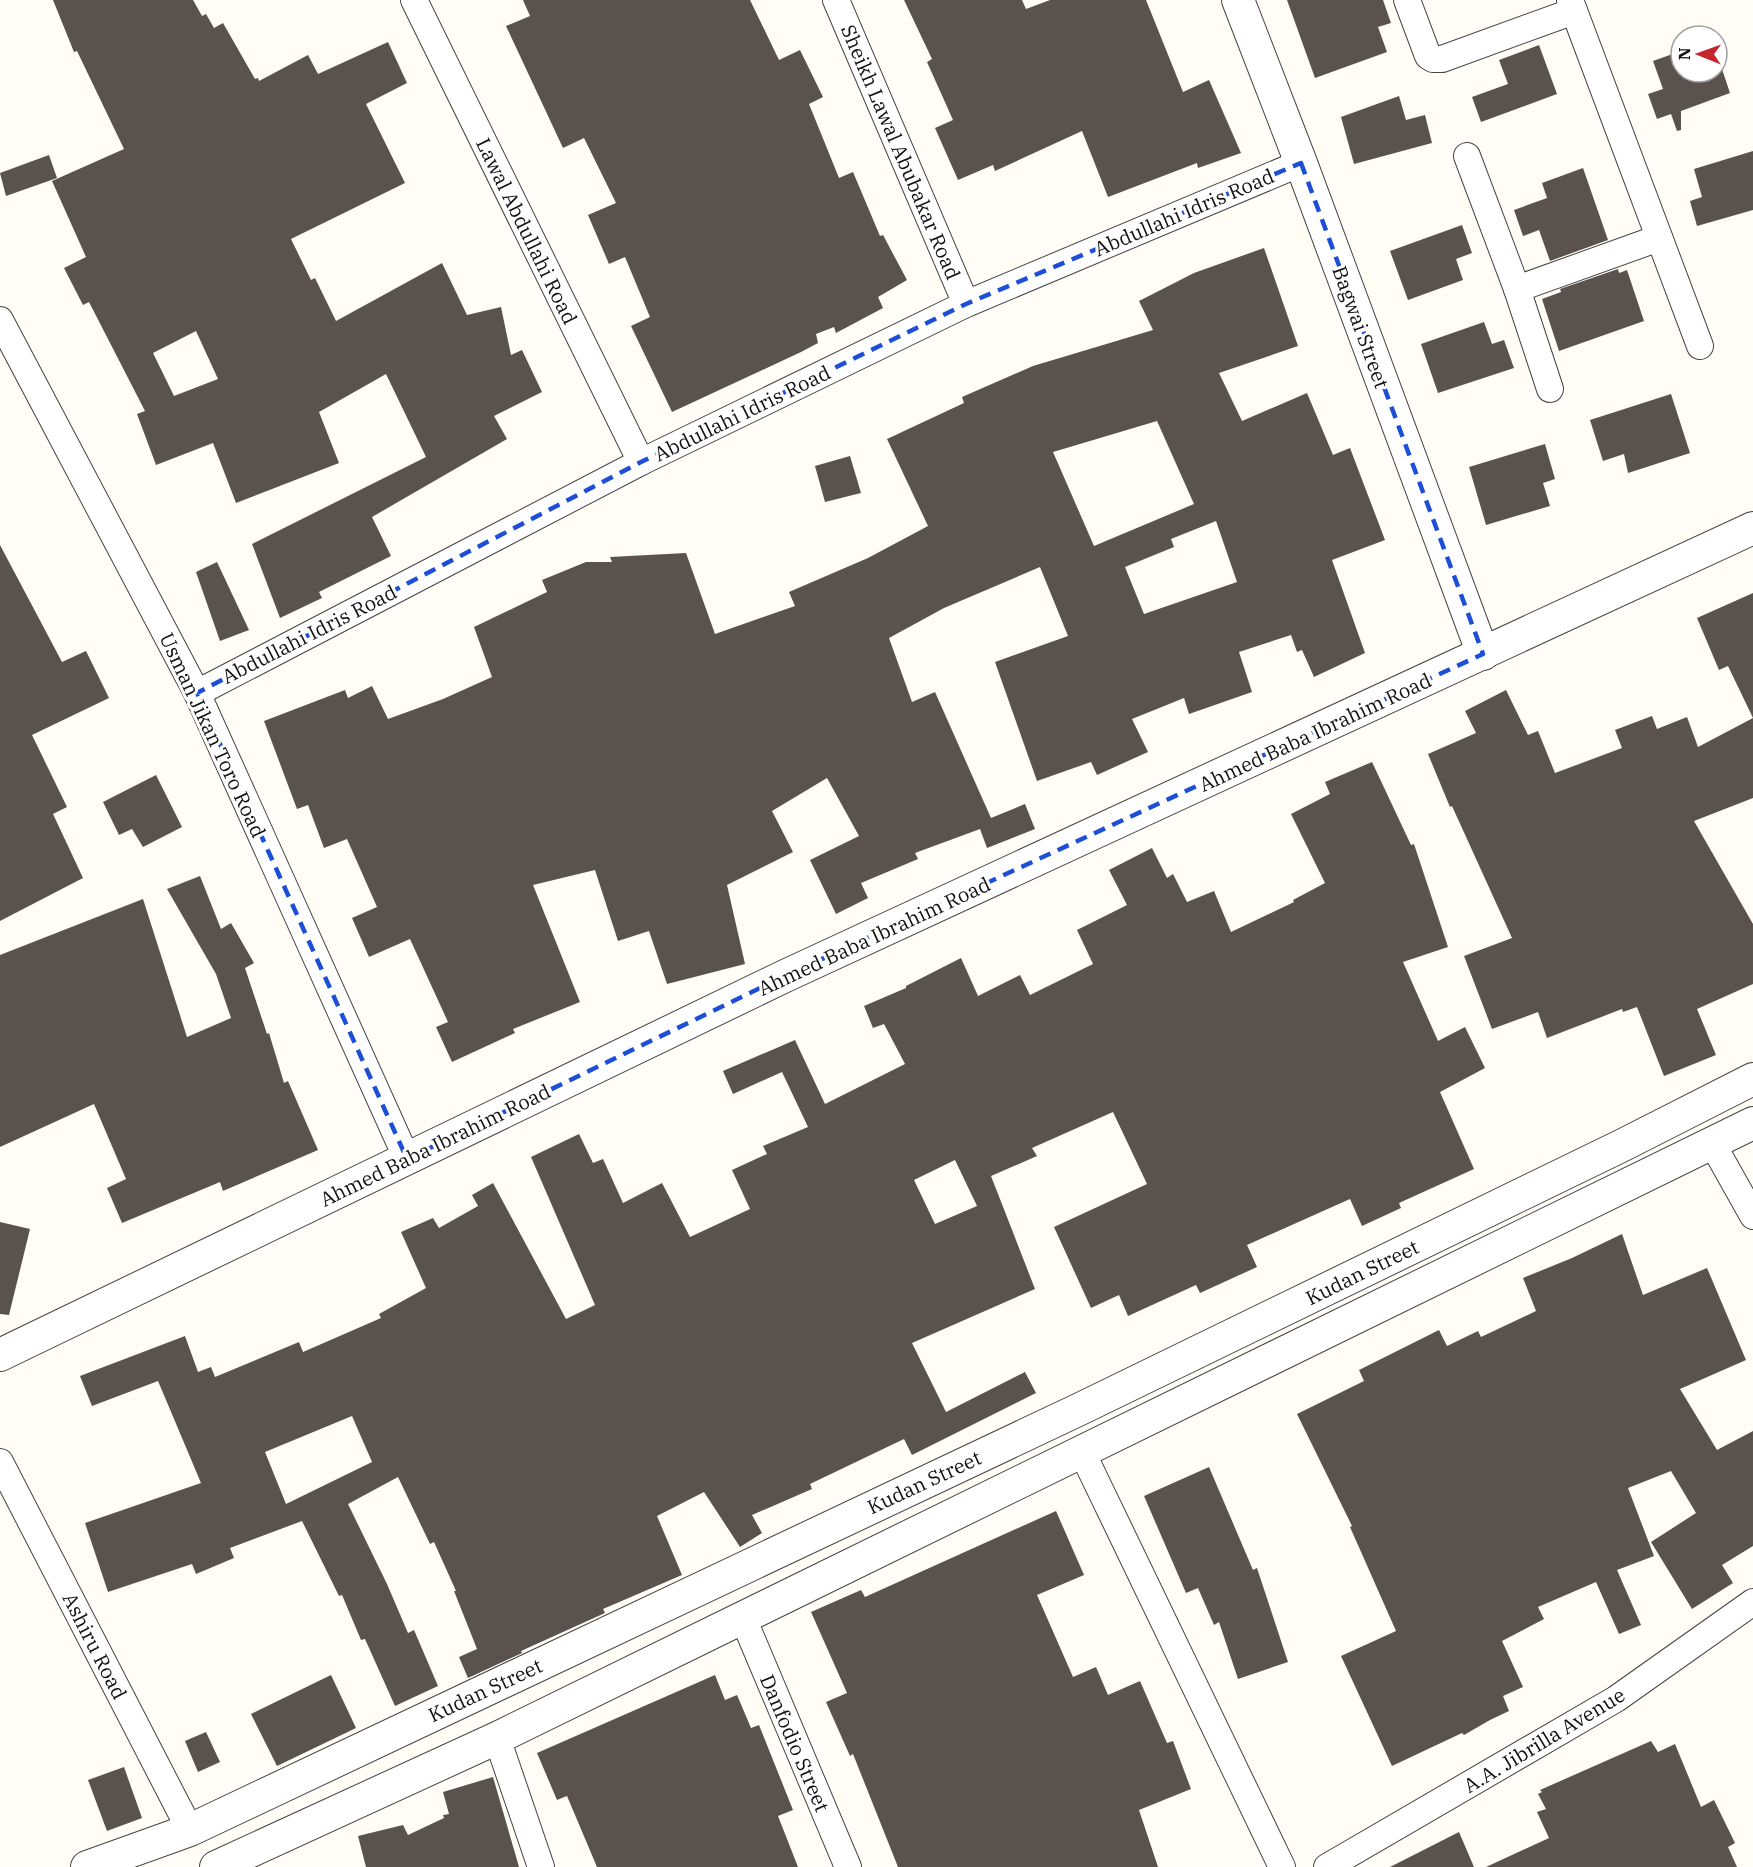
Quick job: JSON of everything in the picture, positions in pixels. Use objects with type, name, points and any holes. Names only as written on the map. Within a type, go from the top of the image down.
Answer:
[{"type":"street","name":"Lawal Abdullahi Road","points":[[414,0],[641,462]]},
{"type":"street","name":"Sheikh Lawal Abubakar Road","points":[[836,0],[966,304]]},
{"type":"street","name":"Bagwai Street","points":[[1238,0],[1483,654]]},
{"type":"street","points":[[1407,0],[1428,56],[1433,59],[1442,59],[1572,6],[1700,346]]},
{"type":"street","points":[[1467,156],[1517,290],[1550,389]]},
{"type":"street","name":"Abdullahi Idris Road","points":[[197,693],[641,462],[966,304],[1301,164]]},
{"type":"street","points":[[1517,290],[1659,237]]},
{"type":"street","name":"Usman Jikan Toro Road","points":[[0,320],[197,693],[407,1159]]},
{"type":"street","name":"Ahmed Baba Ibrahim Road","points":[[0,1354],[785,976],[1753,528]]},
{"type":"street","name":"Kudan Street","points":[[87,1867],[190,1830],[1090,1404],[1612,1150],[1753,1078]]},
{"type":"street","points":[[223,1866],[497,1738],[1753,1123]]},
{"type":"street","points":[[1712,1143],[1753,1216]]},
{"type":"street","points":[[1082,1452],[1282,1867]]},
{"type":"street","name":"Ashiru Road","points":[[0,1462],[190,1830]]},
{"type":"street","name":"A.A. Jibrilla Avenue","points":[[1328,1867],[1616,1699],[1753,1602]]},
{"type":"street","name":"Danfodio Street","points":[[742,1618],[848,1867]]},
{"type":"street","points":[[497,1738],[542,1867]]},
{"type":"highlighted area","points":[[1301,163],[1483,654],[785,976],[407,1159],[197,693],[641,462],[966,304]]},
{"type":"building","points":[[53,0],[193,0],[202,16],[206,14],[214,28],[223,23],[255,79],[258,78],[259,81],[308,55],[318,74],[388,42],[407,83],[366,104],[405,183],[291,239],[311,280],[315,278],[336,321],[442,263],[467,315],[501,307],[511,355],[522,350],[542,392],[494,416],[507,439],[372,517],[391,556],[319,592],[322,598],[280,618],[252,544],[426,457],[386,374],[319,412],[339,463],[236,503],[213,443],[156,465],[137,414],[145,411],[89,302],[83,305],[64,268],[86,257],[52,181],[124,149],[77,51],[74,52]],"holes":[[[196,331],[218,379],[174,396],[153,353]]]},
{"type":"building","points":[[523,0],[750,0],[779,60],[800,50],[823,97],[809,104],[839,178],[853,172],[880,236],[883,235],[907,280],[878,297],[883,308],[836,333],[834,327],[816,334],[818,343],[672,412],[631,326],[650,317],[625,257],[609,264],[588,215],[616,203],[584,138],[563,148],[506,26],[530,16]]},
{"type":"building","points":[[904,0],[1022,0],[1026,9],[1050,0],[1146,0],[1183,92],[1209,80],[1241,153],[1198,168],[1197,163],[1108,197],[1082,131],[995,171],[993,165],[958,180],[935,128],[953,120],[927,62],[932,59]]},
{"type":"building","points":[[1287,0],[1383,0],[1391,23],[1378,27],[1387,52],[1315,78]]},
{"type":"building","points":[[1539,45],[1557,94],[1481,122],[1472,97],[1508,84],[1499,60]]},
{"type":"building","points":[[1669,55],[1669,84],[1727,84],[1730,93],[1681,111],[1681,130],[1677,131],[1671,114],[1657,119],[1648,94],[1663,89],[1653,61]]},
{"type":"building","points":[[1399,96],[1406,120],[1425,115],[1432,143],[1354,164],[1341,117]]},
{"type":"building","points":[[1753,151],[1753,210],[1697,226],[1690,201],[1702,197],[1694,169]]},
{"type":"building","points":[[49,155],[57,178],[6,196],[0,173]]},
{"type":"building","points":[[1583,168],[1608,240],[1550,261],[1539,230],[1523,236],[1514,210],[1547,198],[1542,183]]},
{"type":"building","points":[[1462,225],[1472,253],[1456,259],[1463,280],[1408,300],[1390,251]]},
{"type":"building","points":[[1264,248],[1298,346],[1219,373],[1242,421],[1307,393],[1333,455],[1350,448],[1385,540],[1332,560],[1365,653],[1314,677],[1302,650],[1297,652],[1291,635],[1239,652],[1252,692],[1189,714],[1184,698],[1132,719],[1148,752],[1097,775],[1091,762],[1037,781],[995,662],[1068,636],[1040,567],[944,608],[889,638],[912,702],[935,692],[991,818],[1025,804],[1035,829],[987,848],[980,829],[915,853],[918,859],[861,883],[868,898],[836,914],[810,860],[859,836],[827,778],[772,811],[793,852],[727,885],[745,964],[667,984],[649,931],[618,941],[595,870],[533,885],[580,1002],[513,1029],[515,1033],[452,1062],[436,1027],[448,1022],[410,939],[369,957],[352,918],[377,907],[347,839],[324,848],[308,805],[297,809],[264,721],[345,690],[348,698],[372,686],[388,719],[443,699],[492,677],[474,627],[547,592],[542,580],[586,562],[612,562],[610,557],[686,553],[715,634],[795,606],[789,592],[868,558],[928,526],[887,439],[964,403],[962,397],[1033,366],[1153,330],[1139,301],[1194,273]],"holes":[[[1157,421],[1194,504],[1094,546],[1053,452]],[[1216,521],[1237,582],[1144,614],[1125,567],[1174,547],[1171,539]]]},
{"type":"building","points":[[1618,269],[1619,273],[1627,270],[1644,321],[1559,351],[1542,299],[1561,292],[1560,289]]},
{"type":"building","points":[[1484,322],[1492,344],[1504,340],[1514,368],[1438,393],[1421,344]]},
{"type":"building","points":[[1671,394],[1690,453],[1628,473],[1624,454],[1603,461],[1590,420]]},
{"type":"building","points":[[1545,444],[1555,479],[1543,483],[1550,506],[1486,525],[1469,467]]},
{"type":"building","points":[[850,456],[861,493],[825,502],[815,466]]},
{"type":"building","points":[[0,545],[62,662],[86,651],[109,698],[32,735],[67,807],[53,814],[83,878],[0,921]]},
{"type":"building","points":[[217,562],[249,630],[220,641],[196,572]]},
{"type":"building","points":[[1753,593],[1753,718],[1728,666],[1719,670],[1697,618]]},
{"type":"building","points":[[1506,690],[1528,735],[1538,731],[1555,773],[1622,748],[1615,730],[1652,716],[1657,729],[1687,717],[1698,747],[1753,718],[1753,798],[1694,821],[1753,924],[1753,984],[1697,1009],[1716,1055],[1664,1076],[1637,1007],[1623,1012],[1622,1009],[1547,1038],[1538,1012],[1492,1029],[1464,956],[1512,938],[1452,806],[1450,807],[1428,754],[1476,733],[1465,711]]},
{"type":"building","points":[[1372,762],[1411,845],[1414,844],[1448,947],[1403,962],[1438,1041],[1465,1027],[1485,1068],[1440,1092],[1474,1169],[1399,1203],[1401,1208],[1362,1226],[1350,1199],[1247,1245],[1257,1267],[1200,1293],[1196,1285],[1128,1316],[1119,1295],[1091,1308],[1054,1227],[1147,1184],[1113,1112],[1032,1148],[1037,1156],[991,1176],[1035,1289],[912,1343],[946,1412],[1025,1372],[1036,1393],[912,1455],[904,1439],[810,1484],[812,1489],[752,1515],[762,1533],[740,1547],[704,1492],[657,1516],[682,1575],[603,1609],[605,1613],[468,1678],[459,1657],[477,1649],[454,1591],[456,1591],[434,1542],[430,1544],[398,1477],[348,1504],[408,1633],[414,1630],[438,1686],[395,1706],[365,1639],[361,1640],[342,1595],[339,1596],[302,1521],[230,1548],[234,1558],[196,1574],[192,1564],[108,1592],[85,1523],[201,1483],[158,1381],[92,1406],[80,1376],[185,1336],[198,1372],[211,1367],[215,1377],[299,1342],[303,1352],[381,1318],[379,1314],[426,1288],[401,1232],[433,1218],[439,1228],[478,1206],[472,1195],[493,1183],[566,1319],[595,1305],[531,1157],[579,1134],[593,1163],[603,1159],[623,1203],[662,1183],[690,1237],[750,1209],[732,1170],[767,1154],[763,1146],[808,1127],[782,1072],[733,1094],[723,1071],[795,1040],[825,1104],[905,1064],[884,1024],[873,1028],[864,1006],[906,988],[961,958],[978,996],[1020,975],[1030,995],[1093,964],[1077,930],[1127,905],[1109,870],[1152,848],[1167,878],[1173,874],[1187,902],[1214,891],[1231,932],[1294,902],[1293,900],[1325,883],[1291,814],[1330,794],[1325,782]],"holes":[[[955,1160],[977,1206],[935,1224],[914,1180]],[[352,1416],[372,1462],[286,1504],[265,1452]]]},
{"type":"building","points":[[156,775],[182,827],[143,847],[132,829],[119,835],[103,802]]},
{"type":"building","points":[[200,876],[221,929],[231,923],[254,963],[245,968],[267,1034],[269,1033],[284,1083],[288,1081],[318,1150],[223,1191],[220,1182],[122,1223],[107,1188],[126,1179],[94,1104],[0,1147],[0,955],[143,899],[187,1037],[231,1018],[216,974],[167,889]]},
{"type":"building","points":[[0,1222],[30,1229],[9,1315],[0,1314]]},
{"type":"building","points":[[1622,1234],[1643,1295],[1707,1268],[1746,1360],[1680,1389],[1717,1450],[1753,1431],[1753,1546],[1722,1565],[1733,1583],[1692,1609],[1651,1542],[1696,1513],[1671,1471],[1628,1488],[1654,1556],[1617,1570],[1641,1625],[1619,1634],[1596,1582],[1538,1607],[1544,1619],[1502,1641],[1523,1687],[1503,1696],[1509,1711],[1464,1735],[1462,1733],[1392,1766],[1341,1656],[1396,1631],[1350,1527],[1352,1526],[1297,1414],[1364,1381],[1359,1370],[1439,1330],[1447,1346],[1478,1331],[1481,1337],[1536,1311],[1523,1278]]},
{"type":"building","points":[[1209,1467],[1253,1570],[1257,1568],[1288,1662],[1238,1679],[1219,1622],[1214,1625],[1198,1588],[1186,1593],[1144,1496]]},
{"type":"building","points":[[1056,1511],[1084,1575],[1037,1595],[1073,1677],[1096,1667],[1108,1695],[1140,1681],[1167,1743],[1173,1741],[1191,1789],[1139,1810],[1158,1867],[898,1867],[853,1754],[850,1756],[826,1702],[847,1693],[811,1612],[861,1590],[865,1597]]},
{"type":"building","points":[[331,1675],[356,1728],[277,1766],[251,1714]]},
{"type":"building","points":[[715,1675],[725,1700],[737,1695],[751,1728],[759,1725],[793,1810],[778,1816],[798,1867],[597,1867],[567,1796],[557,1800],[537,1753]]},
{"type":"building","points":[[206,1732],[220,1762],[198,1772],[185,1741]]},
{"type":"building","points":[[1651,1741],[1658,1752],[1675,1744],[1701,1807],[1714,1800],[1735,1843],[1728,1847],[1737,1867],[1486,1867],[1549,1838],[1537,1812],[1546,1809],[1538,1794],[1542,1792],[1540,1790]]},
{"type":"building","points":[[124,1767],[142,1818],[107,1831],[88,1780]]},
{"type":"building","points":[[493,1777],[519,1867],[366,1867],[358,1836],[403,1825],[408,1835],[444,1818],[443,1815],[449,1814],[443,1792]]},
{"type":"building","points":[[1459,1832],[1474,1867],[1390,1867]]}]
